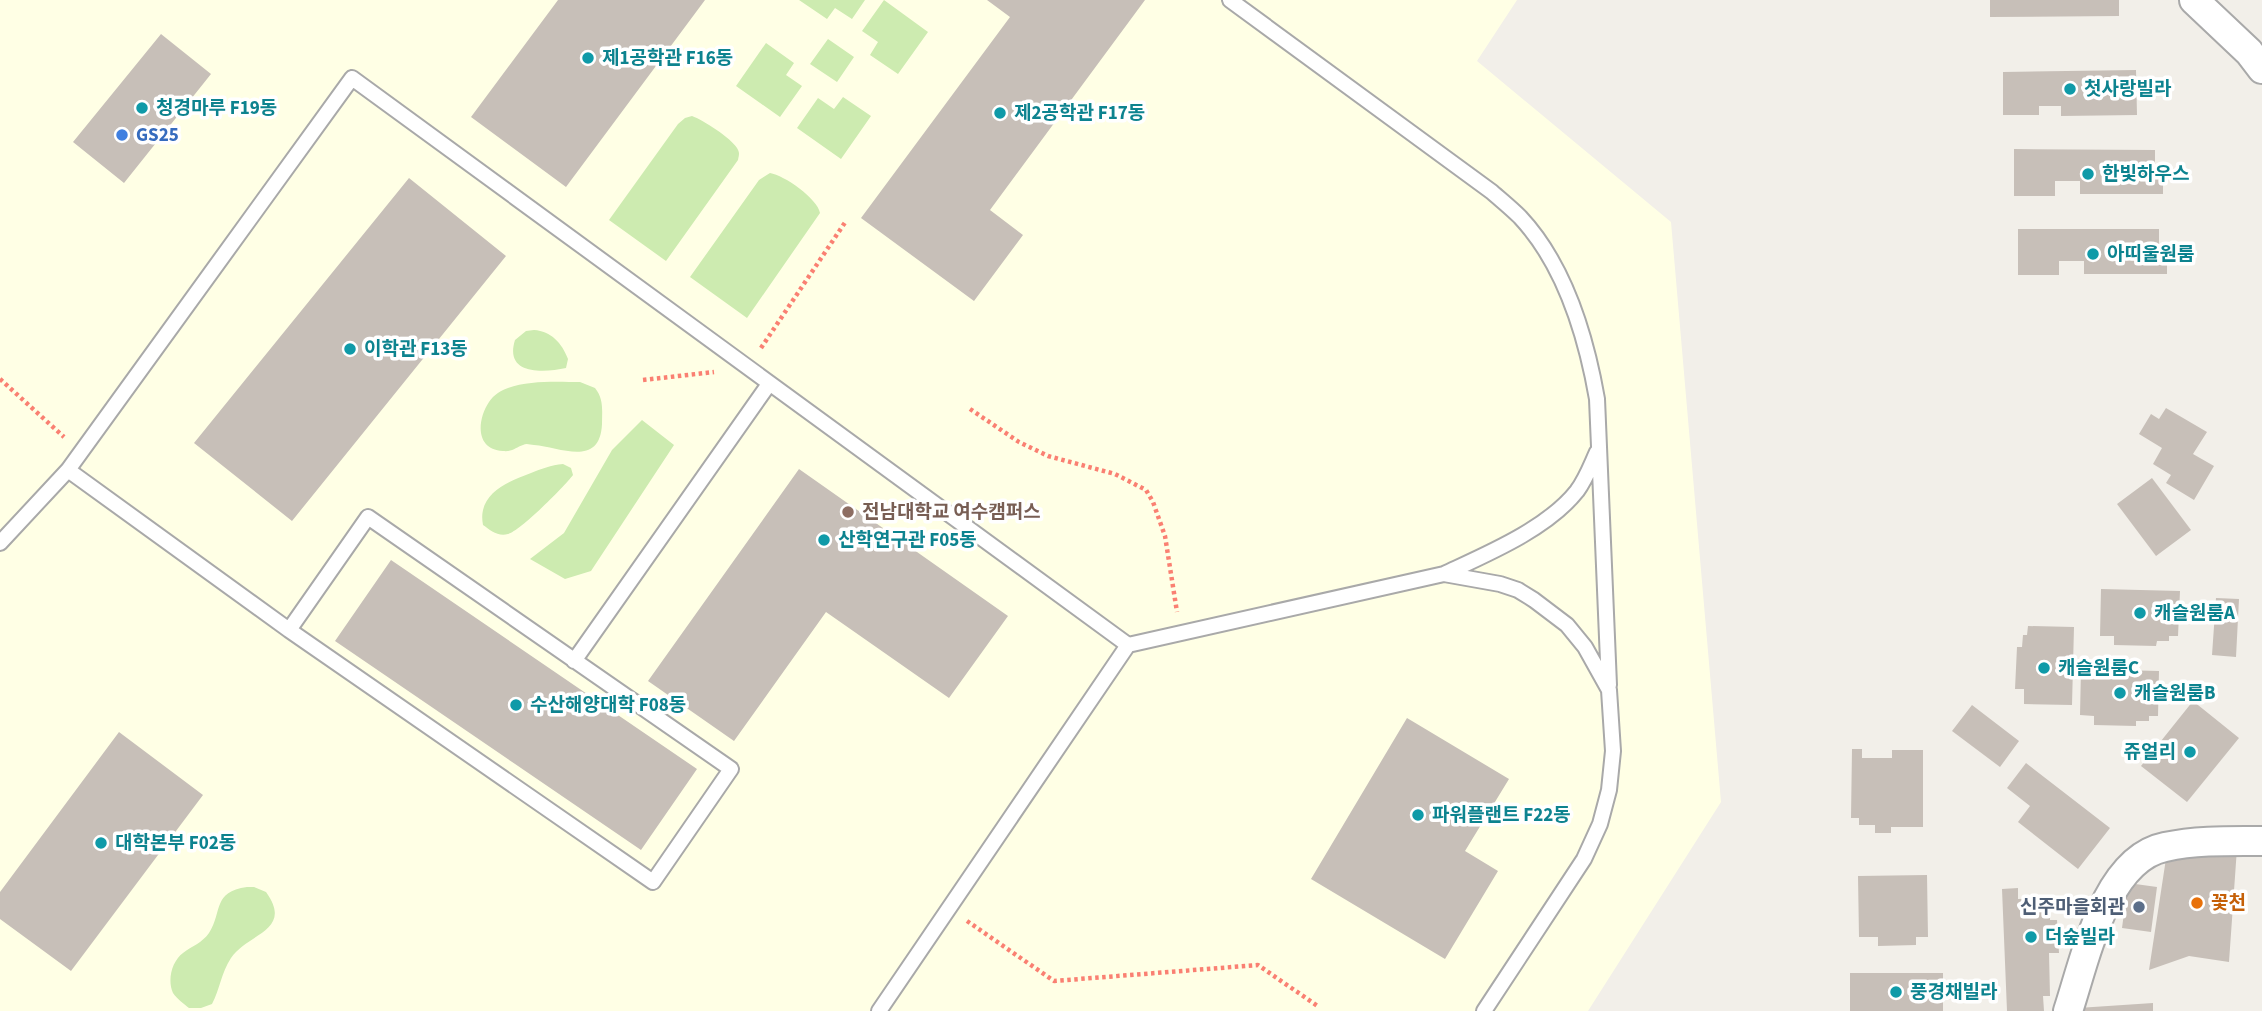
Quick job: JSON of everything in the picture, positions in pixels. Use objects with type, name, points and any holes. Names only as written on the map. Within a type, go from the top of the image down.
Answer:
[{"type":"street","points":[[2194,0],[2249,52],[2262,69]]},
{"type":"street","points":[[2068,1011],[2102,911],[2130,865],[2145,854],[2163,847],[2209,841],[2262,841]]},
{"type":"lane","points":[[1239,3],[1473,177],[1521,219],[1556,272],[1590,358],[1597,399],[1613,731],[1612,773],[1601,824],[1594,841],[1484,1011]]},
{"type":"lane","points":[[0,543],[68,470],[352,78],[1128,645]]},
{"type":"lane","points":[[574,660],[769,384]]},
{"type":"lane","points":[[880,1011],[1128,645],[1444,574],[1495,550],[1553,513],[1576,492],[1599,449]]},
{"type":"lane","points":[[68,470],[289,630],[653,882],[731,769],[368,517],[289,630]]},
{"type":"lane","points":[[1444,574],[1500,584],[1534,600],[1576,635],[1609,690]]},
{"type":"path","points":[[747,368],[846,221]]},
{"type":"path","points":[[643,380],[699,374]]},
{"type":"path","points":[[0,379],[81,452]]},
{"type":"path","points":[[970,409],[1019,442],[1048,456],[1115,474],[1146,490],[1165,536],[1180,634]]},
{"type":"path","points":[[949,909],[1054,981],[1258,965],[1319,1007]]},
{"type":"shaded area","name":"전남대학교 여수캠퍼스","points":[[0,0],[1517,0],[1477,61],[1671,222],[1721,802],[1588,1011],[0,1011]]},
{"type":"green space","points":[[799,0],[865,0],[852,19],[835,8],[827,19]]},
{"type":"green space","points":[[884,0],[928,32],[898,74],[870,55],[878,42],[862,31]]},
{"type":"green space","points":[[828,39],[854,57],[837,82],[810,64]]},
{"type":"green space","points":[[766,43],[794,63],[786,75],[802,86],[780,117],[736,86]]},
{"type":"green space","points":[[843,97],[871,116],[841,159],[797,128],[818,98],[834,109]]},
{"type":"green space","points":[[692,116],[729,139],[737,148],[739,156],[666,261],[609,220],[678,124]]},
{"type":"green space","points":[[770,173],[800,188],[818,207],[820,213],[747,318],[690,277],[759,180]]},
{"type":"green space","points":[[534,330],[551,335],[559,343],[568,359],[566,368],[537,371],[520,366],[513,351],[515,340],[526,331]]},
{"type":"green space","points":[[580,382],[595,388],[602,410],[600,438],[586,451],[566,451],[526,444],[503,451],[494,449],[483,440],[482,417],[496,394],[530,383]]},
{"type":"green space","points":[[642,420],[674,445],[591,571],[565,579],[530,559],[564,533],[612,450]]},
{"type":"green space","points":[[563,464],[571,468],[573,475],[522,525],[508,534],[501,535],[483,525],[485,505],[496,491],[546,467]]},
{"type":"green space","points":[[247,887],[266,892],[275,915],[272,923],[231,958],[212,1004],[189,1008],[173,993],[170,982],[173,966],[179,956],[209,933],[223,898],[228,893]]},
{"type":"building","name":"제1공학관 F16동","points":[[558,0],[705,0],[566,187],[471,117]]},
{"type":"building","name":"제2공학관 F17동","points":[[987,0],[1145,0],[990,210],[1023,235],[974,301],[861,218],[1010,17]]},
{"type":"building","points":[[1990,0],[2119,0],[2119,16],[1990,17]]},
{"type":"building","name":"청경마루 F19동","points":[[161,34],[211,74],[124,183],[73,142]]},
{"type":"building","name":"첫사랑빌라","points":[[2136,70],[2137,115],[2061,116],[2061,106],[2039,106],[2039,115],[2003,115],[2003,72]]},
{"type":"building","name":"한빛하우스","points":[[2014,149],[2155,150],[2155,167],[2163,167],[2163,194],[2080,194],[2080,181],[2055,181],[2055,196],[2014,196]]},
{"type":"building","name":"이학관 F13동","points":[[409,178],[506,256],[292,521],[194,443]]},
{"type":"building","name":"아띠울원룸","points":[[2018,229],[2159,229],[2159,247],[2167,247],[2167,274],[2084,274],[2084,261],[2059,261],[2059,275],[2018,275]]},
{"type":"building","points":[[2166,408],[2207,432],[2193,454],[2214,466],[2194,500],[2166,483],[2171,475],[2153,464],[2162,448],[2139,434],[2151,414],[2159,419]]},
{"type":"building","name":"산학연구관 F05동","points":[[799,469],[1008,616],[949,698],[826,612],[734,741],[648,681]]},
{"type":"building","points":[[2152,478],[2191,530],[2156,556],[2117,504]]},
{"type":"building","name":"수산해양대학 F08동","points":[[391,560],[697,769],[641,850],[335,641]]},
{"type":"building","name":"캐슬원룸A","points":[[2101,589],[2180,591],[2178,636],[2169,636],[2169,641],[2157,641],[2156,646],[2114,645],[2114,636],[2100,636]]},
{"type":"building","points":[[2216,598],[2239,599],[2236,657],[2212,655]]},
{"type":"building","name":"캐슬원룸C","points":[[2028,626],[2074,627],[2072,705],[2024,704],[2024,689],[2015,689],[2017,647],[2022,647],[2023,635],[2027,635]]},
{"type":"building","name":"캐슬원룸B","points":[[2081,669],[2159,671],[2158,716],[2149,716],[2149,721],[2136,721],[2136,726],[2094,725],[2094,716],[2080,715]]},
{"type":"building","name":"쥬얼리","points":[[2193,701],[2239,738],[2187,802],[2141,766]]},
{"type":"building","points":[[1972,705],[2019,741],[2000,767],[1952,731]]},
{"type":"building","name":"파워플랜트 F22동","points":[[1407,718],[1509,779],[1465,851],[1498,871],[1445,959],[1311,879]]},
{"type":"building","name":"대학본부 F02동","points":[[119,732],[203,795],[71,971],[0,919],[0,892]]},
{"type":"building","points":[[1852,749],[1862,749],[1862,758],[1892,758],[1892,750],[1923,750],[1923,827],[1891,827],[1891,833],[1875,833],[1875,825],[1859,825],[1859,818],[1851,818]]},
{"type":"building","points":[[2026,763],[2110,828],[2078,869],[2018,822],[2030,806],[2007,788]]},
{"type":"building","points":[[2237,848],[2229,962],[2189,956],[2149,970],[2167,852]]},
{"type":"building","points":[[1927,875],[1928,937],[1916,937],[1916,945],[1878,946],[1878,937],[1859,937],[1858,876]]},
{"type":"building","name":"신주마을회관","points":[[2128,883],[2157,887],[2151,932],[2122,928]]},
{"type":"building","name":"더숲빌라","points":[[2018,888],[2018,899],[2049,898],[2050,920],[2057,920],[2059,953],[2049,953],[2050,996],[2043,996],[2044,1011],[2007,1011],[2002,889]]},
{"type":"building","name":"풍경채빌라","points":[[1850,973],[1943,973],[1943,1011],[1850,1011]]},
{"type":"building","points":[[2153,1003],[2153,1011],[2078,1011],[2078,1008]]},
{"type":"place","name":"제1공학관 F16동","points":[[588,58]]},
{"type":"place","name":"첫사랑빌라","points":[[2070,89]]},
{"type":"place","name":"청경마루 F19동","points":[[142,108]]},
{"type":"place","name":"제2공학관 F17동","points":[[1000,113]]},
{"type":"place","name":"GS25","points":[[122,135]]},
{"type":"place","name":"한빛하우스","points":[[2088,174]]},
{"type":"place","name":"아띠울원룸","points":[[2093,254]]},
{"type":"place","name":"이학관 F13동","points":[[350,349]]},
{"type":"place","name":"전남대학교 여수캠퍼스","points":[[848,512]]},
{"type":"place","name":"산학연구관 F05동","points":[[824,540]]},
{"type":"place","name":"캐슬원룸A","points":[[2140,613]]},
{"type":"place","name":"캐슬원룸C","points":[[2044,668]]},
{"type":"place","name":"캐슬원룸B","points":[[2120,693]]},
{"type":"place","name":"수산해양대학 F08동","points":[[516,705]]},
{"type":"place","name":"쥬얼리","points":[[2190,752]]},
{"type":"place","name":"파워플랜트 F22동","points":[[1418,815]]},
{"type":"place","name":"대학본부 F02동","points":[[101,843]]},
{"type":"place","name":"꽃천","points":[[2197,903]]},
{"type":"place","name":"신주마을회관","points":[[2139,907]]},
{"type":"place","name":"더숲빌라","points":[[2031,937]]},
{"type":"place","name":"풍경채빌라","points":[[1896,992]]}]
